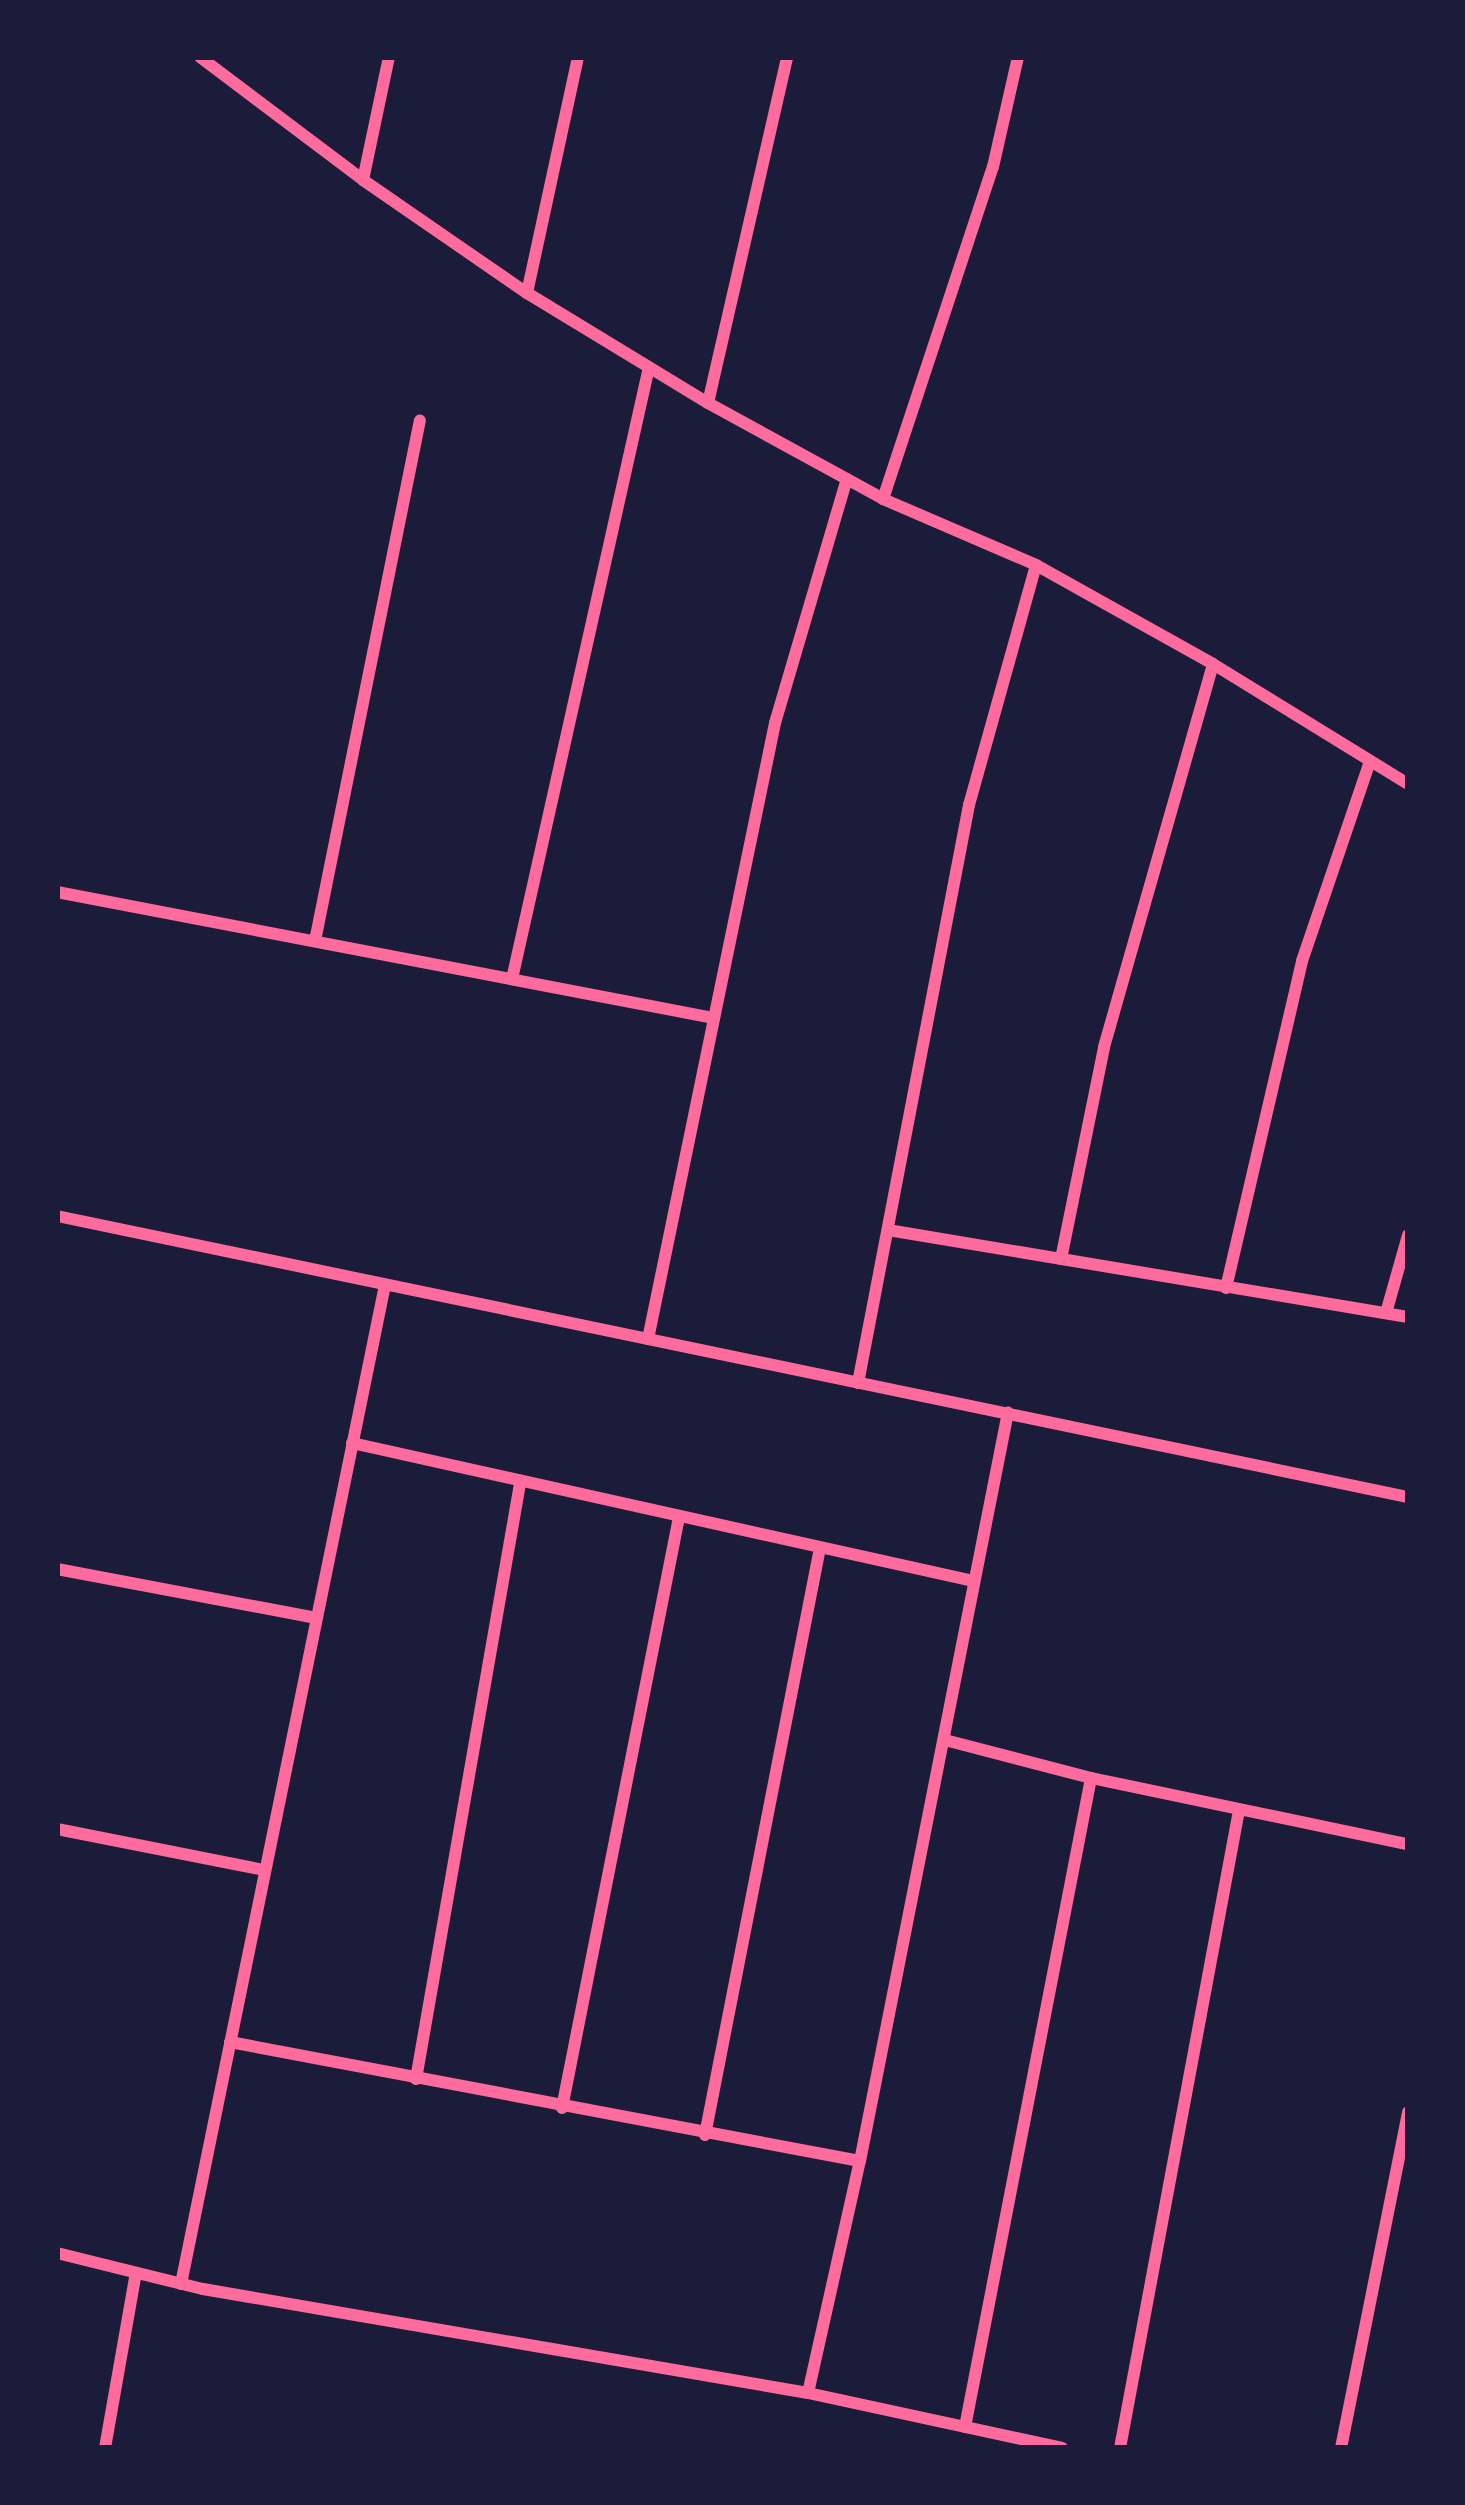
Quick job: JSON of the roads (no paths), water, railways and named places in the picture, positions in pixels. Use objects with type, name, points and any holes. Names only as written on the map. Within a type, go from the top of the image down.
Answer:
[{"type":"street","points":[[200,57],[363,181],[527,293],[708,403],[884,499],[1036,566],[1213,664],[1408,784]]},
{"type":"street","points":[[363,181],[389,57]]},
{"type":"street","points":[[527,293],[578,57]]},
{"type":"street","points":[[708,403],[787,57]]},
{"type":"street","points":[[884,499],[993,167],[1018,57]]},
{"type":"street","points":[[512,979],[649,367]]},
{"type":"street","points":[[315,941],[420,420]]},
{"type":"street","points":[[648,1339],[775,723],[847,479]]},
{"type":"street","points":[[858,1383],[969,805],[1036,566]]},
{"type":"street","points":[[1060,1259],[1104,1046],[1213,664]]},
{"type":"street","points":[[1226,1288],[1302,961],[1370,761]]},
{"type":"street","points":[[57,892],[714,1018]]},
{"type":"street","points":[[57,1216],[1408,1497]]},
{"type":"street","points":[[888,1230],[1408,1317]]},
{"type":"street","points":[[1386,1313],[1408,1235]]},
{"type":"street","points":[[181,2284],[385,1285]]},
{"type":"street","points":[[808,2393],[860,2161],[1008,1412]]},
{"type":"street","points":[[352,1443],[520,1484],[974,1581]]},
{"type":"street","points":[[416,2079],[520,1484]]},
{"type":"street","points":[[562,2108],[679,1516]]},
{"type":"street","points":[[705,2135],[820,1548]]},
{"type":"street","points":[[57,1568],[316,1618]]},
{"type":"street","points":[[945,1740],[1091,1778],[1408,1844]]},
{"type":"street","points":[[965,2427],[1091,1778]]},
{"type":"street","points":[[1120,2448],[1240,1810]]},
{"type":"street","points":[[57,1829],[266,1870]]},
{"type":"street","points":[[230,2042],[860,2161]]},
{"type":"street","points":[[1341,2448],[1408,2112]]},
{"type":"street","points":[[57,2253],[181,2284],[808,2393],[1061,2448]]},
{"type":"street","points":[[105,2448],[136,2273]]}]
